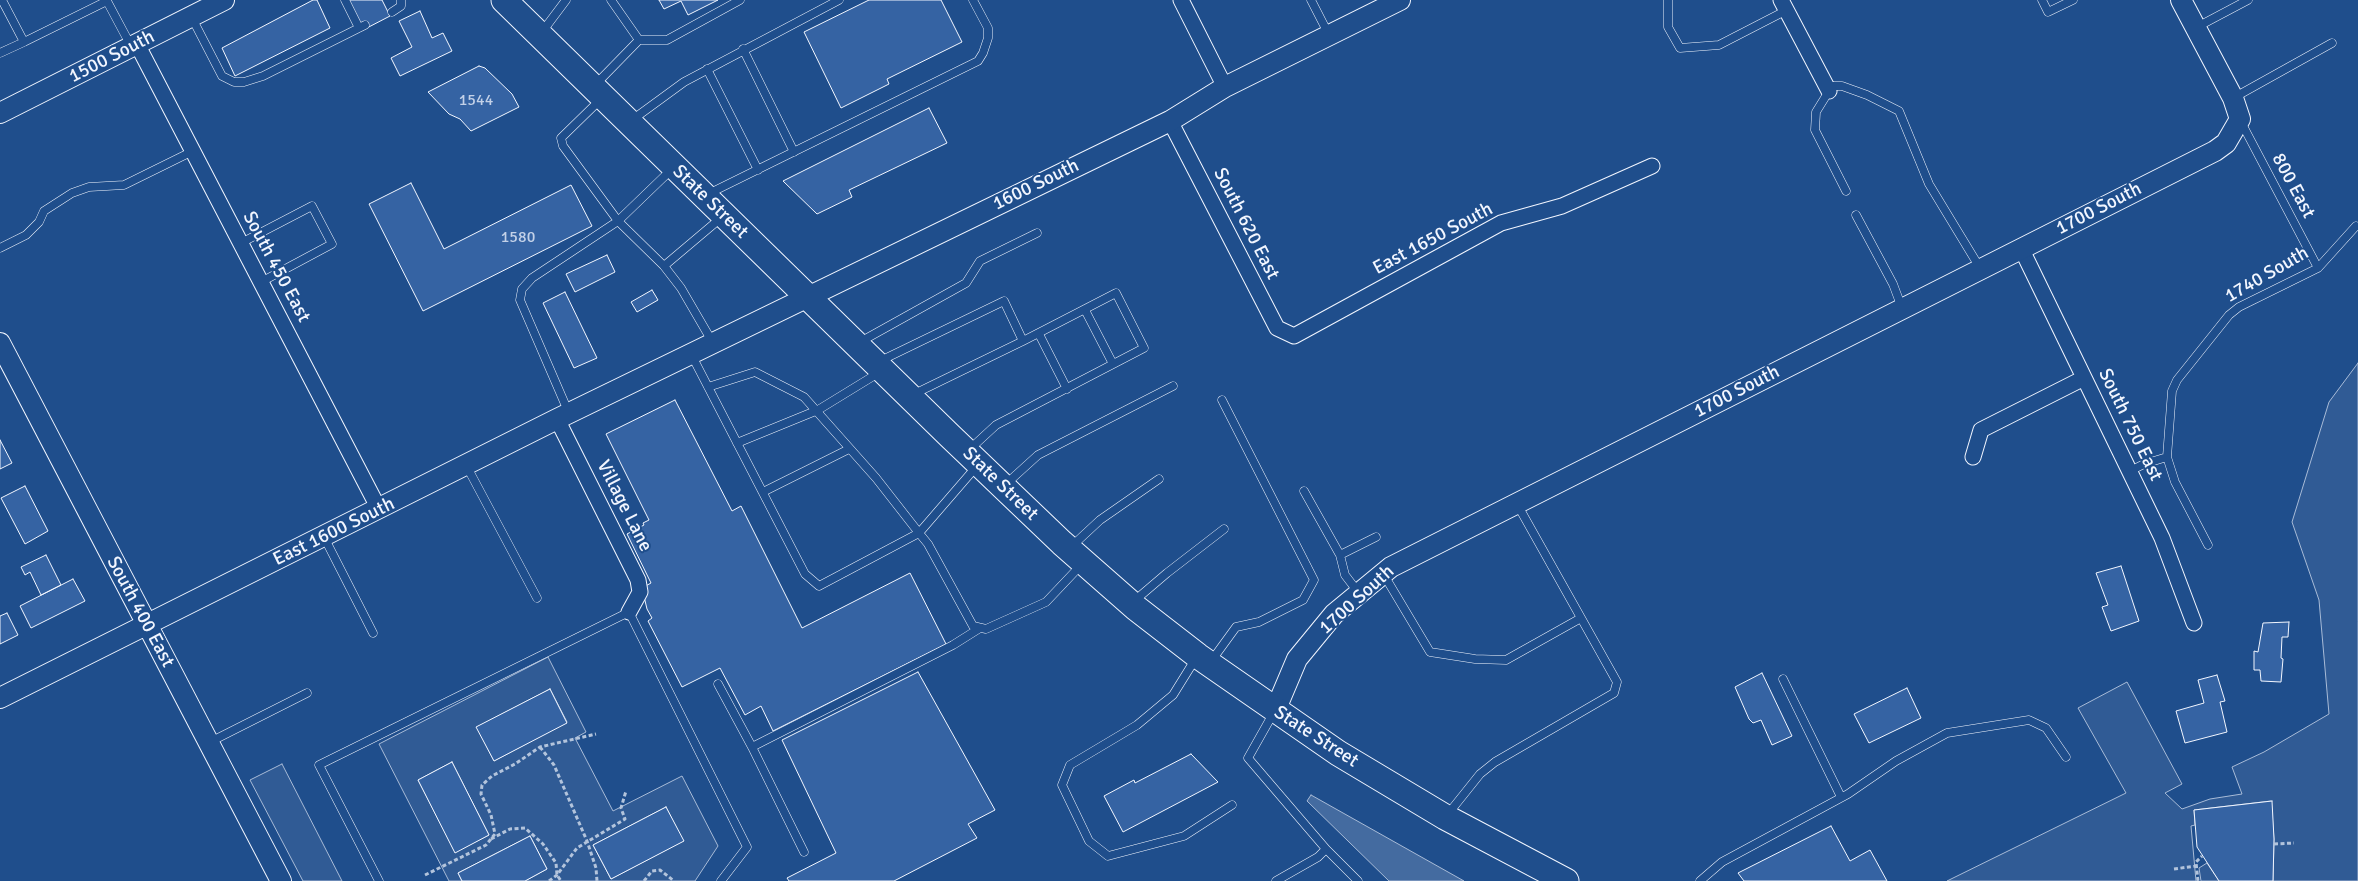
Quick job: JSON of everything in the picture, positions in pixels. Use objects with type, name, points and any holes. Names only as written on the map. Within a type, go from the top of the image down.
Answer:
[{"type":"main road","name":"State Street","points":[[504,0],[673,168],[724,215],[1003,487],[1076,556],[1132,604],[1203,660],[1338,753],[1445,817],[1566,881]]},
{"type":"street","name":"1500 South","points":[[0,113],[224,0]]},
{"type":"street","points":[[1181,0],[1225,87]]},
{"type":"street","name":"1600 South","points":[[668,365],[897,252],[1170,121],[1225,87],[1400,0]]},
{"type":"street","points":[[2181,0],[2233,98],[2240,119]]},
{"type":"street","points":[[1784,5],[1827,89]]},
{"type":"street","name":"South 450 East","points":[[134,46],[193,151],[379,509]]},
{"type":"street","name":"1700 South","points":[[1275,711],[1297,659],[1334,614],[1391,567],[2215,151],[2226,143],[2240,119]]},
{"type":"street","name":"South 620 East","points":[[1170,121],[1277,328],[1294,336]]},
{"type":"street","name":"East 1650 South","points":[[1294,336],[1501,223],[1562,206],[1652,166]]},
{"type":"street","name":"South 750 East","points":[[2021,248],[2162,538],[2194,623]]},
{"type":"street","name":"South 400 East","points":[[0,343],[281,881]]},
{"type":"street","name":"East 1600 South","points":[[0,698],[668,365]]},
{"type":"street","points":[[1973,457],[1981,430],[2084,378]]},
{"type":"street","name":"Village Lane","points":[[563,416],[638,580],[640,592],[629,612]]},
{"type":"lane","points":[[2,0],[24,42]]},
{"type":"lane","points":[[0,53],[107,0],[134,46]]},
{"type":"lane","points":[[191,16],[222,76],[234,82],[244,82],[263,76],[362,27],[345,0]]},
{"type":"lane","points":[[392,12],[401,6],[401,0]]},
{"type":"lane","points":[[540,36],[566,0]]},
{"type":"lane","points":[[611,0],[639,40]]},
{"type":"lane","points":[[639,40],[667,40],[740,0]]},
{"type":"lane","points":[[629,123],[684,82],[743,49],[839,0]]},
{"type":"lane","points":[[704,196],[978,62],[986,46],[988,28],[973,0]]},
{"type":"lane","points":[[1311,0],[1329,35]]},
{"type":"lane","points":[[1668,0],[1668,27],[1680,48],[1720,45],[1784,5]]},
{"type":"lane","points":[[2042,0],[2048,12],[2073,0]]},
{"type":"lane","points":[[2195,28],[2248,0]]},
{"type":"lane","points":[[639,40],[561,138],[563,146],[618,221],[664,266],[681,288],[713,343]]},
{"type":"lane","points":[[2233,98],[2332,43]]},
{"type":"lane","points":[[743,49],[794,152]]},
{"type":"lane","points":[[707,69],[758,170]]},
{"type":"lane","points":[[1846,191],[1815,130],[1816,112],[1827,89],[1842,86],[1867,95],[1899,112],[1930,184],[1980,269]]},
{"type":"lane","name":"800 East","points":[[2240,119],[2318,268]]},
{"type":"lane","points":[[0,248],[26,235],[39,222],[44,211],[72,193],[89,187],[124,185],[193,151]]},
{"type":"lane","points":[[563,416],[520,300],[522,289],[532,278],[618,221],[673,168]]},
{"type":"lane","points":[[241,243],[312,206],[332,244],[261,282]]},
{"type":"lane","points":[[664,266],[724,215]]},
{"type":"lane","points":[[1856,215],[1893,284],[1902,308]]},
{"type":"lane","name":"1740 South","points":[[2167,457],[2172,391],[2177,380],[2229,315],[2239,307],[2318,268],[2356,226]]},
{"type":"lane","points":[[856,344],[966,283],[980,261],[1037,233]]},
{"type":"lane","points":[[691,354],[805,574],[819,586],[918,533],[996,425],[1144,348],[1116,293],[1039,334],[909,396]]},
{"type":"lane","points":[[737,443],[818,410],[879,367],[1004,301],[1023,341]]},
{"type":"lane","points":[[1085,310],[1114,364]]},
{"type":"lane","points":[[1039,334],[1067,389]]},
{"type":"lane","points":[[708,387],[755,372],[804,397],[818,410],[849,449],[876,478],[928,544],[973,626],[980,628],[986,628],[1046,602],[1100,520],[1159,479]]},
{"type":"lane","points":[[1003,487],[1038,455],[1172,386]]},
{"type":"lane","points":[[1222,400],[1314,580],[1303,600],[1259,622],[1236,627],[1203,660],[1173,695],[1137,725],[1070,765],[1062,785],[1089,841],[1108,856],[1184,836],[1232,804]]},
{"type":"lane","points":[[763,492],[849,449]]},
{"type":"lane","points":[[2130,471],[2144,464],[2167,457],[2175,482],[2208,545]]},
{"type":"lane","points":[[466,465],[536,598]]},
{"type":"lane","points":[[1304,492],[1340,556],[1346,575],[1359,594]]},
{"type":"lane","points":[[1445,817],[1480,774],[1495,762],[1614,693],[1617,682],[1517,503]]},
{"type":"lane","points":[[1132,604],[1167,573],[1224,529]]},
{"type":"lane","points":[[324,537],[373,633]]},
{"type":"lane","points":[[1340,556],[1376,537]]},
{"type":"lane","points":[[1383,573],[1430,652],[1475,659],[1506,660],[1581,618]]},
{"type":"lane","points":[[379,881],[319,765],[629,612],[747,848],[721,881]]},
{"type":"lane","points":[[752,746],[952,645],[980,628]]},
{"type":"lane","points":[[1783,679],[1841,797]]},
{"type":"lane","points":[[718,684],[752,746],[804,852]]},
{"type":"lane","points":[[208,743],[307,693]]},
{"type":"lane","points":[[1275,711],[1248,758],[1326,849],[1357,881]]},
{"type":"lane","points":[[1700,881],[1722,862],[1841,797],[1947,732],[2029,720],[2046,728],[2066,757]]},
{"type":"lane","points":[[1276,881],[1318,857],[1326,849]]},
{"type":"path","points":[[425,874],[486,845],[495,834],[492,815],[482,794],[482,785],[492,776],[515,764],[540,747],[596,734]]},
{"type":"path","points":[[540,747],[554,765],[587,841],[596,868],[596,881]]},
{"type":"path","points":[[549,881],[557,875],[577,848],[625,819],[620,808],[626,792]]},
{"type":"path","points":[[490,840],[510,830],[525,828],[543,844],[556,862],[557,875],[561,881]]},
{"type":"path","points":[[2274,844],[2294,843]]},
{"type":"path","points":[[2198,881],[2196,862],[2202,856]]},
{"type":"path","points":[[2174,869],[2196,866]]},
{"type":"path","points":[[644,881],[652,871],[660,870],[674,881]]},
{"type":"shaded area","points":[[2358,363],[2358,881],[2273,881],[2274,839],[2271,801],[2194,810],[2195,825],[2191,826],[2196,881],[1947,881],[2126,793],[2078,708],[2127,682],[2182,784],[2165,793],[2182,809],[2210,799],[2242,794],[2232,767],[2264,752],[2329,714],[2319,600],[2292,522],[2329,402]]},
{"type":"shaded area","points":[[548,657],[586,732],[575,738],[613,811],[682,776],[718,846],[695,881],[525,881],[547,869],[530,836],[458,873],[462,881],[449,881],[379,744]],"holes":[[[550,689],[567,722],[494,761],[477,727]],[[452,762],[489,835],[455,852],[418,780]],[[666,807],[683,841],[611,879],[593,845]]]},
{"type":"shaded area","points":[[282,764],[342,881],[303,881],[250,780]]},
{"type":"shaded area","points":[[1311,795],[1464,881],[1389,881],[1307,801]]},
{"type":"shaded area","points":[[2207,863],[2219,881],[2201,881],[2199,868]]},
{"type":"building","points":[[313,0],[317,0],[330,28],[235,76],[222,48]]},
{"type":"building","points":[[348,0],[382,0],[390,16],[363,30]]},
{"type":"building","points":[[659,0],[718,0],[688,15],[681,1],[664,9]]},
{"type":"building","points":[[869,0],[941,0],[962,42],[887,79],[889,84],[841,108],[804,32]]},
{"type":"building","points":[[420,11],[432,38],[443,33],[452,51],[400,76],[391,58],[412,47],[399,21]]},
{"type":"building","points":[[479,66],[485,68],[512,94],[519,107],[471,131],[460,119],[449,114],[428,92]]},
{"type":"building","points":[[929,108],[947,143],[849,190],[852,197],[817,214],[783,181]]},
{"type":"building","points":[[411,183],[444,249],[571,185],[592,226],[423,311],[369,204]]},
{"type":"building","points":[[607,255],[615,272],[575,292],[566,274]]},
{"type":"building","points":[[652,290],[658,300],[637,312],[631,302]]},
{"type":"building","points":[[565,292],[597,358],[574,368],[543,303]]},
{"type":"building","points":[[675,400],[732,511],[741,506],[802,628],[910,573],[946,644],[773,731],[761,706],[745,715],[720,668],[682,687],[648,621],[652,618],[647,609],[642,588],[651,583],[627,534],[644,525],[643,523],[649,520],[606,434]]},
{"type":"building","points":[[0,440],[12,463],[0,469]]},
{"type":"building","points":[[25,486],[48,531],[25,544],[1,498]]},
{"type":"building","points":[[46,555],[61,585],[41,595],[30,572],[25,575],[21,567]]},
{"type":"building","points":[[2121,566],[2139,621],[2111,631],[2102,607],[2108,605],[2096,573]]},
{"type":"building","points":[[73,579],[85,601],[31,628],[20,606]]},
{"type":"building","points":[[7,613],[18,635],[0,644],[0,616]]},
{"type":"building","points":[[2289,622],[2288,637],[2282,637],[2281,682],[2261,681],[2260,670],[2254,670],[2254,651],[2258,652],[2263,623]]},
{"type":"building","points":[[918,672],[995,810],[968,824],[977,838],[894,881],[789,881],[787,878],[836,853],[782,740]]},
{"type":"building","points":[[1762,673],[1792,736],[1772,745],[1761,720],[1753,723],[1749,719],[1735,687]]},
{"type":"building","points":[[2217,675],[2225,701],[2220,702],[2227,732],[2185,743],[2176,711],[2204,703],[2198,680]]},
{"type":"building","points":[[1907,688],[1921,718],[1869,743],[1854,714]]},
{"type":"building","points":[[550,689],[567,723],[494,761],[476,727]]},
{"type":"building","points":[[1191,754],[1218,782],[1123,832],[1104,796],[1134,780],[1135,783]]},
{"type":"building","points":[[452,762],[489,835],[455,853],[418,780]]},
{"type":"building","points":[[2272,801],[2274,839],[2273,881],[2219,881],[2197,847],[2194,810]]},
{"type":"building","points":[[666,807],[684,841],[611,879],[593,845]]},
{"type":"building","points":[[1831,826],[1850,861],[1870,850],[1887,881],[1744,881],[1738,873]]},
{"type":"building","points":[[530,836],[547,869],[525,881],[462,881],[458,873]]}]
